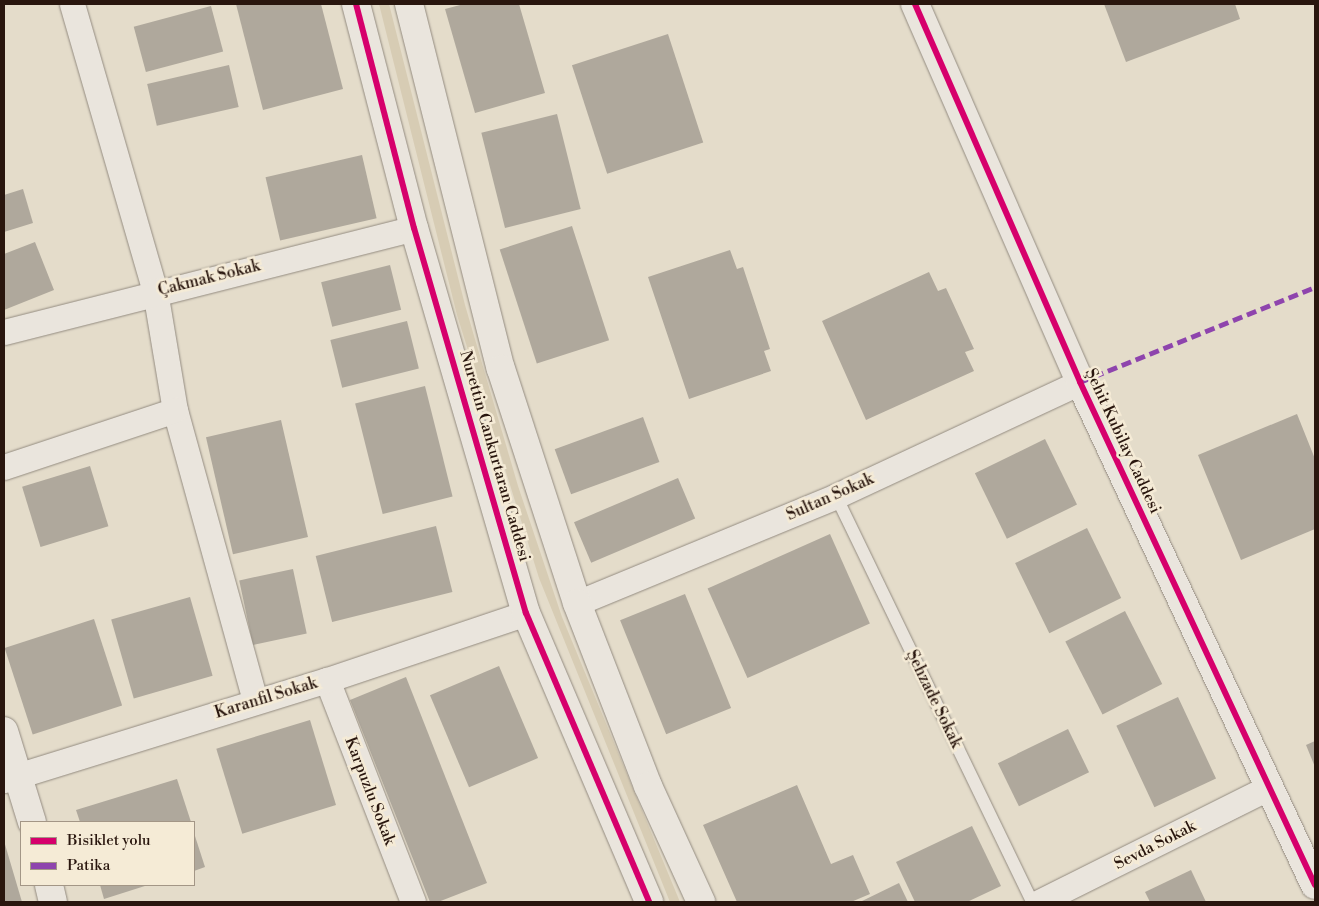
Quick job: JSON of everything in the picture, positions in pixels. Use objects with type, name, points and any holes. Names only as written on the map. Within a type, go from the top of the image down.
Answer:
[{"type":"street","points":[[72,4],[155,292],[175,410],[255,701]]},
{"type":"street","name":"Nurettin Cankurtaran Caddesi","points":[[356,4],[414,228],[526,613],[649,902]]},
{"type":"street","name":"Nurettin Cankurtaran Caddesi","points":[[409,4],[498,359],[577,603],[644,777],[701,902]]},
{"type":"street","name":"Şehit Kubilay Caddesi","points":[[915,4],[1080,382],[1315,885]]},
{"type":"street","name":"Çakmak Sokak","points":[[4,332],[155,292],[414,228]]},
{"type":"street","name":"Sultan Sokak","points":[[577,603],[836,496],[1080,382]]},
{"type":"street","points":[[4,467],[175,410]]},
{"type":"street","name":"Karanfil Sokak","points":[[12,778],[326,680],[526,613]]},
{"type":"street","name":"Karpuzlu Sokak","points":[[326,680],[413,902]]},
{"type":"street","points":[[4,732],[12,778],[32,821]]},
{"type":"street","name":"Sevda Sokak","points":[[1040,902],[1270,787]]},
{"type":"street","points":[[49,886],[53,902]]},
{"type":"lane","name":"Şehzade Sokak","points":[[836,496],[1032,902]]},
{"type":"shaded area","points":[[379,4],[389,4],[465,305],[518,486],[562,617],[680,902],[670,902],[539,578],[457,315]]},
{"type":"building","points":[[236,4],[321,4],[343,89],[263,110]]},
{"type":"building","points":[[464,4],[519,4],[545,93],[475,113],[445,9]]},
{"type":"building","points":[[1104,4],[1235,4],[1240,19],[1126,62]]},
{"type":"building","points":[[211,6],[223,51],[146,72],[134,27]]},
{"type":"building","points":[[668,34],[703,142],[607,174],[572,65]]},
{"type":"building","points":[[229,65],[239,107],[157,126],[147,84]]},
{"type":"building","points":[[557,114],[581,209],[505,228],[481,133]]},
{"type":"building","points":[[362,155],[377,218],[280,241],[266,177]]},
{"type":"building","points":[[23,189],[33,223],[4,232],[4,195]]},
{"type":"building","points":[[572,226],[609,340],[537,364],[500,249]]},
{"type":"building","points":[[35,242],[54,290],[4,310],[4,254]]},
{"type":"building","points":[[730,250],[737,269],[743,267],[770,349],[764,351],[771,371],[689,399],[648,277]]},
{"type":"building","points":[[390,265],[401,310],[332,327],[321,282]]},
{"type":"building","points":[[929,272],[938,291],[946,288],[974,349],[965,352],[974,371],[866,420],[822,321]]},
{"type":"building","points":[[407,321],[419,369],[342,388],[330,340]]},
{"type":"building","points":[[425,386],[453,497],[383,514],[355,403]]},
{"type":"building","points":[[1297,414],[1315,459],[1315,529],[1241,560],[1198,455]]},
{"type":"building","points":[[643,417],[659,462],[571,494],[555,449]]},
{"type":"building","points":[[281,420],[308,537],[233,554],[206,437]]},
{"type":"building","points":[[1045,439],[1077,505],[1007,539],[975,473]]},
{"type":"building","points":[[90,466],[108,526],[41,547],[22,487]]},
{"type":"building","points":[[678,478],[695,519],[591,563],[574,522]]},
{"type":"building","points":[[436,526],[452,592],[332,622],[316,556]]},
{"type":"building","points":[[1087,528],[1121,598],[1049,633],[1015,563]]},
{"type":"building","points":[[830,534],[870,624],[747,678],[708,589]]},
{"type":"building","points":[[293,569],[307,634],[253,645],[239,580]]},
{"type":"building","points":[[685,594],[731,708],[666,734],[620,620]]},
{"type":"building","points":[[190,597],[213,676],[134,698],[111,620]]},
{"type":"building","points":[[1125,611],[1162,684],[1103,714],[1065,641]]},
{"type":"building","points":[[94,619],[122,706],[33,735],[5,648]]},
{"type":"building","points":[[499,666],[538,758],[469,787],[430,695]]},
{"type":"building","points":[[406,677],[487,883],[438,902],[430,902],[350,700]]},
{"type":"building","points":[[1178,697],[1216,779],[1154,807],[1116,726]]},
{"type":"building","points":[[310,720],[336,805],[242,834],[216,749]]},
{"type":"building","points":[[1068,729],[1089,772],[1019,806],[998,763]]},
{"type":"building","points":[[1315,741],[1315,767],[1306,745]]},
{"type":"building","points":[[177,779],[191,821],[80,821],[76,810]]},
{"type":"building","points":[[797,785],[831,864],[853,855],[870,894],[851,902],[737,902],[703,825]]},
{"type":"building","points":[[972,826],[1001,886],[967,902],[915,902],[896,862]]},
{"type":"building","points":[[195,836],[205,867],[195,871]]},
{"type":"building","points":[[4,841],[22,902],[4,902]]},
{"type":"building","points":[[1191,870],[1206,902],[1150,902],[1145,892]]},
{"type":"building","points":[[899,883],[908,902],[860,902]]},
{"type":"building","points":[[100,886],[145,886],[104,899]]},
{"type":"marked path","points":[[1080,382],[1315,287]]},
{"type":"cycle path","points":[[356,4],[414,228],[526,613],[649,902]]},
{"type":"cycle path","points":[[915,4],[1080,382],[1315,885]]}]
